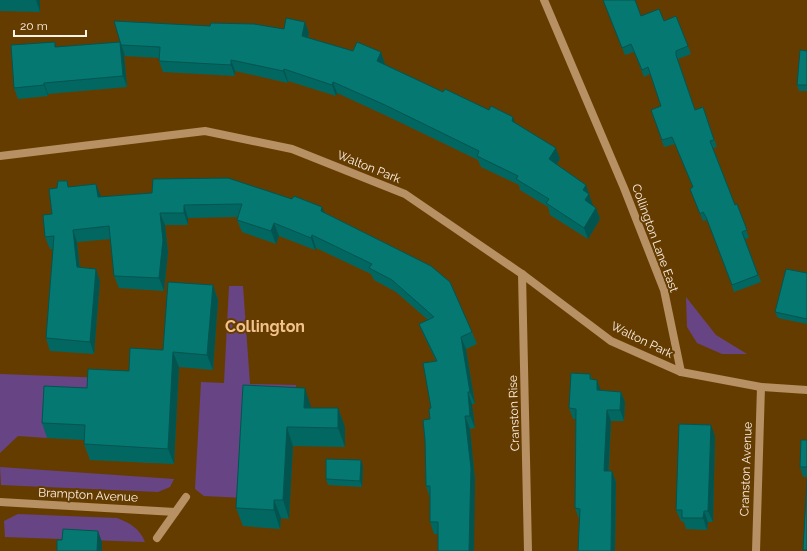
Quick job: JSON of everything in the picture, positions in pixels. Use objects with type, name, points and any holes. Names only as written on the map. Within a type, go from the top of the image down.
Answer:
[{"type":"street","name":"Collington Lane East","points":[[544,0],[624,188],[664,290],[681,372]]},
{"type":"street","name":"Walton Park","points":[[0,156],[205,131],[292,149],[405,194],[522,274],[611,342],[681,372]]},
{"type":"street","name":"Cranston Rise","points":[[522,274],[528,551]]},
{"type":"street","points":[[681,372],[760,387],[807,390]]},
{"type":"street","name":"Cranston Avenue","points":[[756,551],[760,387]]},
{"type":"street","points":[[157,538],[186,497]]},
{"type":"street","name":"Brampton Avenue","points":[[0,502],[175,512]]},
{"type":"shaded area","points":[[229,286],[243,286],[250,384],[296,385],[295,417],[245,498],[204,496],[195,489],[201,382],[224,383]]},
{"type":"shaded area","points":[[686,297],[716,335],[747,354],[722,354],[697,343],[687,327]]},
{"type":"shaded area","points":[[0,374],[158,380],[154,463],[125,461],[130,386],[92,416],[49,401],[47,438],[18,436],[0,453]]},
{"type":"shaded area","points":[[0,467],[174,479],[170,487],[158,492],[1,485]]},
{"type":"shaded area","points":[[18,514],[117,518],[134,527],[143,537],[145,542],[5,537],[4,521]]},
{"type":"building","points":[[603,0],[635,0],[641,16],[659,9],[664,21],[676,16],[688,46],[676,51],[676,55],[695,110],[703,107],[714,140],[710,141],[735,205],[737,204],[747,230],[742,232],[758,275],[732,285],[706,217],[703,212],[700,214],[690,189],[693,187],[672,137],[662,140],[651,110],[661,106],[648,67],[642,70],[631,44],[622,48]]},
{"type":"building","points":[[286,18],[305,22],[302,36],[353,51],[357,42],[381,52],[377,61],[443,92],[445,89],[489,110],[491,106],[513,117],[512,121],[556,148],[549,159],[586,185],[583,190],[589,194],[585,200],[596,208],[584,228],[546,203],[549,199],[516,179],[518,176],[477,156],[479,151],[385,105],[333,82],[332,85],[284,69],[283,71],[231,60],[231,65],[159,61],[160,47],[121,45],[114,21],[210,26],[211,23],[254,24],[284,29]]},
{"type":"building","points":[[55,42],[55,47],[120,42],[123,76],[44,83],[44,85],[14,88],[11,45]]},
{"type":"building","points":[[800,50],[807,51],[807,85],[797,85]]},
{"type":"building","points":[[228,178],[292,199],[294,196],[322,207],[321,211],[431,266],[450,282],[472,332],[461,337],[470,392],[468,392],[470,416],[465,416],[471,468],[469,551],[438,551],[438,522],[430,522],[430,486],[426,486],[423,420],[430,419],[429,409],[431,408],[423,363],[437,361],[419,324],[434,317],[392,280],[369,268],[372,264],[312,235],[311,238],[274,223],[271,231],[237,220],[242,204],[184,205],[184,213],[160,213],[163,240],[159,278],[114,276],[109,226],[73,230],[77,267],[96,269],[90,342],[46,338],[54,236],[45,237],[43,215],[52,214],[49,189],[57,188],[58,181],[67,181],[68,187],[96,184],[98,197],[152,193],[153,179]]},
{"type":"building","points":[[786,269],[807,273],[807,319],[775,312]]},
{"type":"building","points":[[168,282],[213,285],[207,355],[173,352],[168,449],[84,444],[85,425],[42,423],[44,386],[87,388],[88,369],[129,371],[130,348],[163,350]]},
{"type":"building","points":[[571,373],[590,374],[590,379],[597,380],[597,390],[621,392],[620,410],[607,410],[604,471],[612,471],[611,551],[578,551],[580,509],[575,508],[576,409],[569,408]]},
{"type":"building","points":[[243,385],[305,388],[304,408],[338,408],[338,428],[287,427],[283,500],[274,500],[274,510],[236,508]]},
{"type":"building","points":[[679,424],[711,425],[708,511],[704,511],[703,518],[682,518],[682,510],[676,510]]},
{"type":"building","points":[[801,440],[807,440],[807,467],[800,467]]},
{"type":"building","points":[[326,459],[361,460],[360,481],[326,479]]},
{"type":"building","points":[[807,479],[807,550],[803,550]]},
{"type":"building","points":[[63,529],[98,531],[97,551],[57,551],[57,540],[62,540]]},
{"type":"district","name":"Collington","points":[[265,326]]}]
